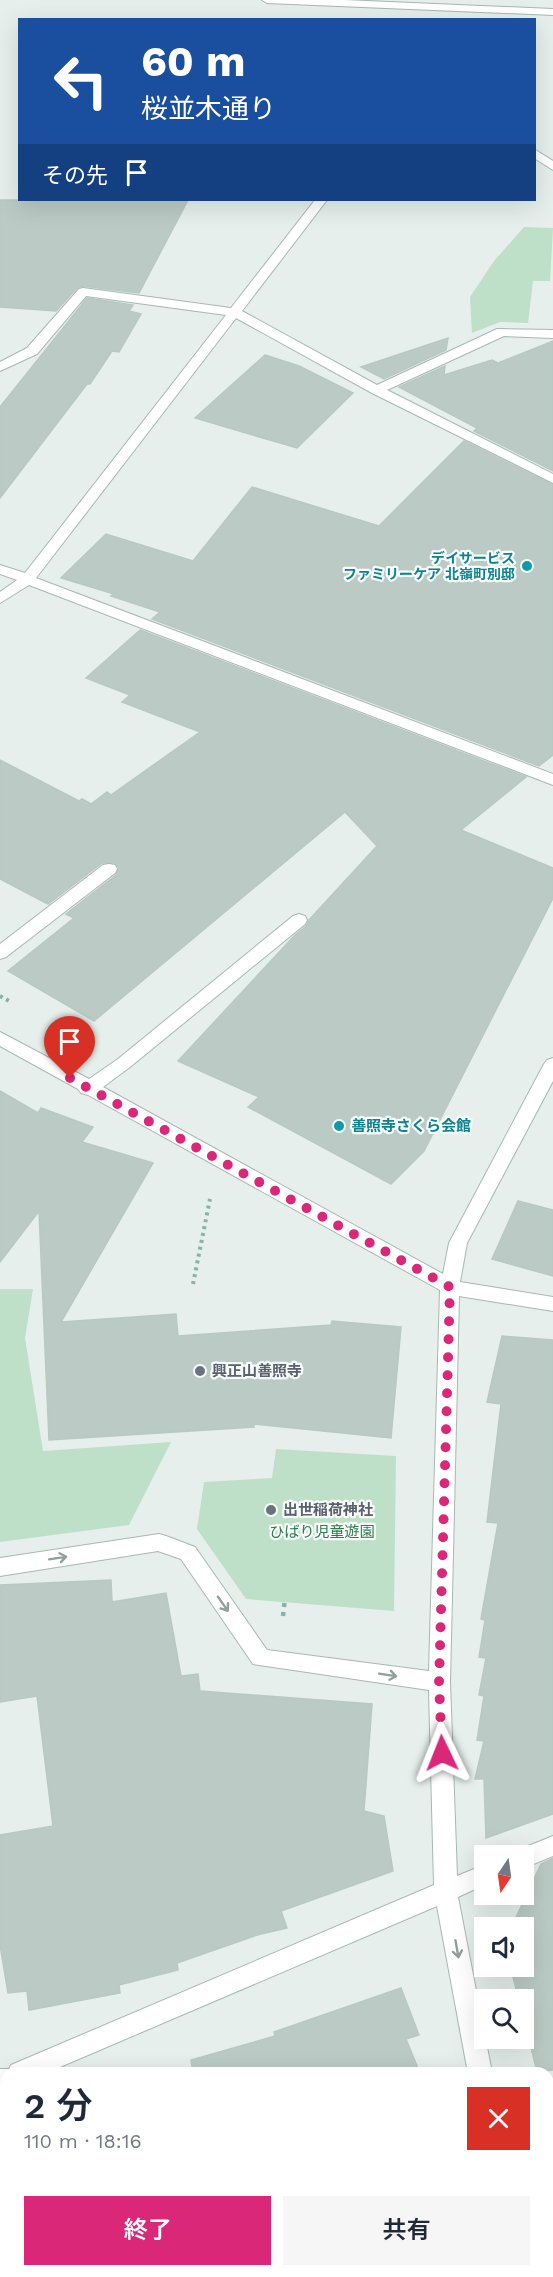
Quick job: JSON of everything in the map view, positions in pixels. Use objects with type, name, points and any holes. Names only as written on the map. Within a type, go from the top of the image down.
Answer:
[{"type":"street","points":[[267,0],[437,7],[499,5],[553,12]]},
{"type":"street","points":[[435,18],[437,7]]},
{"type":"street","points":[[536,154],[553,166]]},
{"type":"street","points":[[0,598],[27,580],[320,201]]},
{"type":"street","points":[[0,367],[32,351],[83,292],[235,312],[377,390],[553,479]]},
{"type":"street","points":[[377,390],[502,332],[553,334]]},
{"type":"street","points":[[0,569],[553,780]]},
{"type":"street","points":[[0,953],[109,869]]},
{"type":"street","points":[[87,1089],[124,1063],[299,920]]},
{"type":"street","points":[[0,1038],[87,1089],[450,1287],[553,1304]]},
{"type":"street","points":[[479,2067],[446,1891],[439,1683],[450,1287],[458,1243],[553,1064]]},
{"type":"street","points":[[0,1567],[159,1542],[188,1553],[261,1658],[439,1683]]},
{"type":"street","points":[[534,1854],[553,1846]]},
{"type":"street","points":[[41,2067],[474,1879]]},
{"type":"path","points":[[193,1284],[218,1160]]},
{"type":"green space","points":[[524,227],[553,228],[550,281],[533,281],[528,323],[500,322],[472,333],[470,297],[494,261]]},
{"type":"green space","points":[[0,1289],[33,1289],[25,1338],[43,1451],[171,1442],[129,1525],[0,1542]]},
{"type":"green space","name":"ひばり児童遊園","points":[[276,1449],[396,1456],[394,1611],[246,1599],[197,1529],[204,1482],[272,1478]]},
{"type":"building","points":[[0,200],[187,201],[139,293],[82,286],[77,288],[56,311],[0,307]]},
{"type":"building","points":[[87,298],[133,305],[129,311],[141,314],[119,352],[112,351],[90,384],[87,384],[0,498],[0,407]]},
{"type":"building","points":[[448,338],[446,350],[384,379],[361,367]]},
{"type":"building","points":[[553,341],[553,471],[474,431],[477,428],[399,387],[445,366],[444,375],[492,360],[498,363]]},
{"type":"building","points":[[265,355],[299,366],[353,393],[297,448],[195,418]]},
{"type":"building","points":[[464,441],[553,485],[553,755],[539,766],[152,619],[160,612],[111,596],[114,594],[61,578],[106,534],[193,561],[252,487],[379,526]]},
{"type":"building","points":[[140,630],[526,777],[461,830],[553,868],[553,898],[424,1151],[391,1184],[248,1107],[259,1097],[178,1061],[306,926],[377,846],[345,812],[94,1021],[8,971],[74,918],[66,914],[116,875],[119,868],[115,863],[102,863],[48,904],[0,879],[0,760],[79,801],[82,799],[91,804],[107,792],[111,795],[200,732],[122,702],[130,695],[86,678]]},
{"type":"building","points":[[0,1091],[38,1113],[41,1108],[93,1127],[82,1142],[153,1163],[61,1322],[176,1314],[178,1336],[331,1325],[332,1321],[401,1327],[391,1438],[254,1424],[254,1427],[49,1440],[39,1211],[0,1262]]},
{"type":"building","points":[[518,1201],[553,1210],[553,1276],[492,1259]]},
{"type":"building","points":[[502,1336],[553,1340],[553,1814],[486,1838],[484,1779],[475,1779],[484,1741],[477,1740],[484,1696],[479,1695],[486,1658],[479,1657],[485,1620],[481,1619],[498,1523],[487,1522],[501,1404],[487,1402]]},
{"type":"building","points":[[111,1580],[112,1602],[166,1593],[181,1676],[198,1674],[200,1691],[372,1704],[364,1811],[384,1816],[393,1871],[281,1911],[287,1928],[257,1935],[177,1963],[178,1970],[119,1985],[120,1993],[29,2010],[27,1991],[8,1993],[0,1945],[0,1835],[53,1826],[37,1696],[0,1702],[0,1585]]},
{"type":"building","points":[[553,1858],[553,2067],[536,2067],[531,2049],[534,2049],[534,1989],[516,1989],[513,1977],[534,1977],[534,1917],[516,1917],[522,1905],[534,1905],[534,1879],[541,1864]]},
{"type":"building","points":[[401,1988],[419,2035],[406,2039],[418,2067],[192,2067],[191,2060],[275,2036],[274,2032]]},
{"type":"place","name":"デイサービス ファミリーケア 北嶺町別邸","points":[[527,566]]},
{"type":"place","name":"善照寺さくら会館","points":[[339,1126]]},
{"type":"place","name":"興正山善照寺","points":[[200,1371]]},
{"type":"place","name":"出世稲荷神社","points":[[271,1510]]},
{"type":"route","points":[[70,1078],[450,1287],[439,1683],[442,1753]]}]
